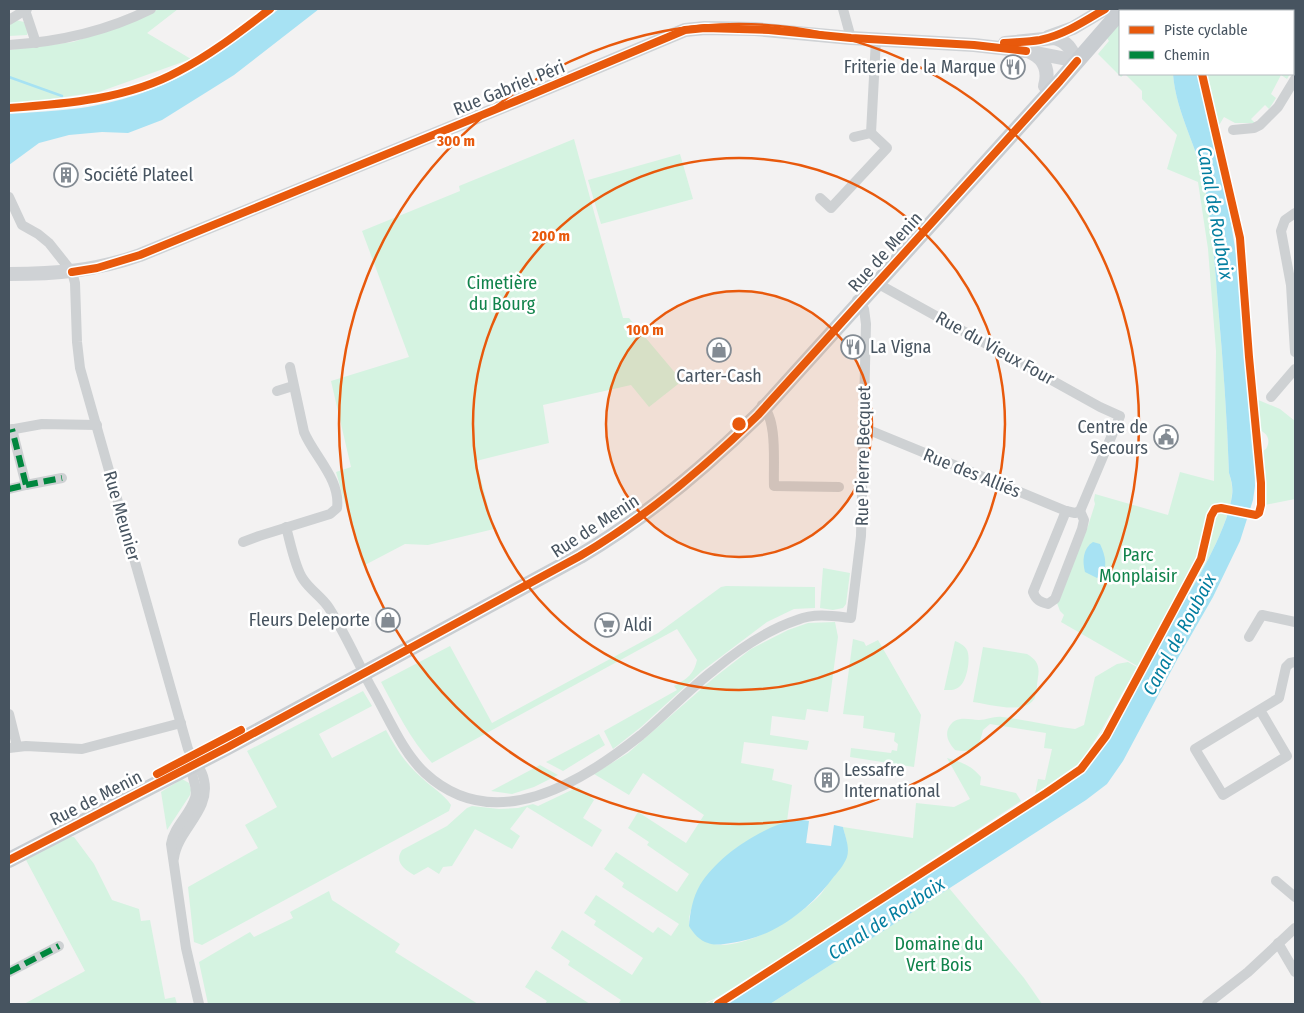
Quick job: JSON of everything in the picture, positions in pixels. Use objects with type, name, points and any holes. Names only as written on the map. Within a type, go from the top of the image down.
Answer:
[{"type":"main road","name":"Rue Gabriel Péri","points":[[1041,39],[1068,30],[1105,9]]},
{"type":"main road","name":"Rue de Menin","points":[[874,282],[1060,81],[1073,58],[1114,9]]},
{"type":"main road","name":"Rue de Menin","points":[[9,860],[362,670],[577,549],[631,514],[762,405],[874,282],[1045,86],[1119,13]]},
{"type":"main road","name":"Rue Gabriel Péri","points":[[9,274],[72,272],[103,266],[140,255],[588,72],[690,36],[708,34],[876,39],[974,45],[1073,58]]},
{"type":"main road","name":"Rue Gabriel Péri","points":[[974,45],[1041,39],[1060,40],[1067,43],[1073,58]]},
{"type":"main road","points":[[1026,51],[1035,54],[1044,65],[1047,78],[1045,86]]},
{"type":"main road","name":"Rue de Menin","points":[[9,851],[193,762]]},
{"type":"street","points":[[9,20],[26,9],[36,43]]},
{"type":"street","points":[[9,45],[36,43],[70,37],[100,29],[151,9]]},
{"type":"street","points":[[843,9],[851,38]]},
{"type":"street","points":[[1294,15],[1295,36]]},
{"type":"street","points":[[820,198],[831,208],[887,148],[871,133],[876,39]]},
{"type":"street","points":[[1233,130],[1254,128],[1260,125],[1280,104],[1295,79]]},
{"type":"street","points":[[854,137],[871,133]]},
{"type":"street","points":[[9,197],[20,222],[49,243],[72,272]]},
{"type":"street","points":[[1295,213],[1285,220],[1281,231],[1290,276],[1295,352]]},
{"type":"street","name":"Rue Meunier","points":[[72,272],[75,283],[78,359],[193,762],[196,794],[172,836],[171,848],[186,948],[199,1004]]},
{"type":"street","name":"Rue du Vieux Four","points":[[874,282],[1100,407],[1120,416],[1080,511]]},
{"type":"street","name":"Rue Pierre Becquet","points":[[362,670],[405,747],[418,766],[429,777],[448,790],[466,797],[488,802],[514,802],[551,791],[616,753],[647,729],[714,669],[767,634],[806,617],[821,615],[851,618],[861,542],[864,428],[866,324],[865,314],[858,300]]},
{"type":"street","points":[[243,542],[330,514],[336,511],[338,505],[329,472],[304,432],[290,367]]},
{"type":"street","points":[[1271,397],[1295,369]]},
{"type":"street","points":[[277,391],[293,386]]},
{"type":"street","points":[[762,405],[772,425],[774,486],[839,487]]},
{"type":"street","points":[[26,485],[10,430],[42,424],[96,425]]},
{"type":"street","name":"Rue des Alliés","points":[[864,428],[1066,511],[1075,513],[1080,511]]},
{"type":"street","points":[[9,489],[62,478]]},
{"type":"street","points":[[1066,511],[1033,592],[1035,598],[1041,603],[1048,604],[1055,599],[1082,529],[1084,520],[1080,511]]},
{"type":"street","points":[[286,527],[303,580],[328,605],[362,670]]},
{"type":"street","points":[[1249,637],[1262,615],[1295,622]]},
{"type":"street","points":[[1260,710],[1287,756],[1223,795],[1194,750],[1279,698],[1286,667],[1290,663],[1295,662]]},
{"type":"street","points":[[9,714],[13,747],[82,749],[181,723]]},
{"type":"street","points":[[1276,881],[1295,897]]},
{"type":"street","points":[[1207,1004],[1248,972],[1295,928]]},
{"type":"street","points":[[1278,943],[1295,972]]},
{"type":"street","points":[[9,972],[59,946]]},
{"type":"green space","points":[[159,9],[178,9],[147,33],[191,59],[99,92],[9,105],[9,50],[73,42],[115,28]]},
{"type":"green space","points":[[16,20],[24,22],[28,32],[27,35],[9,36],[9,25]]},
{"type":"green space","points":[[1119,23],[1119,75],[1098,54],[1109,41],[1106,37]]},
{"type":"green space","name":"Parc Monplaisir","points":[[1126,75],[1173,75],[1178,103],[1202,173],[1210,216],[1232,497],[1225,523],[1210,556],[1112,732],[1086,767],[1071,781],[823,942],[723,1004],[705,1004],[731,992],[1082,763],[1139,667],[1061,622],[1064,615],[1057,603],[1088,526],[1095,504],[1095,494],[1168,515],[1180,472],[1214,481],[1216,351],[1208,249],[1198,182],[1167,169],[1177,135],[1142,99],[1142,91]]},
{"type":"green space","points":[[1204,75],[1281,75],[1271,94],[1276,98],[1269,109],[1265,105],[1251,119],[1255,123],[1235,123],[1224,117],[1218,127],[1216,127]]},
{"type":"green space","points":[[1281,75],[1289,75],[1287,79]]},
{"type":"green space","name":"Cimetière du Bourg","points":[[574,139],[623,318],[629,318],[682,381],[649,407],[631,385],[543,405],[549,443],[476,461],[494,529],[428,545],[405,544],[363,566],[336,472],[351,467],[331,381],[409,357],[362,231],[460,191],[459,186]]},
{"type":"green space","points":[[680,154],[693,199],[601,224],[588,180]]},
{"type":"green space","points":[[1256,399],[1280,409],[1295,421],[1295,499],[1265,505],[1261,452],[1268,446],[1268,440],[1265,433],[1259,430]]},
{"type":"green space","points":[[823,568],[850,573],[846,604],[843,608],[833,610],[820,608]]},
{"type":"green space","points":[[721,587],[815,587],[815,608],[794,609],[767,622],[702,671],[641,727],[613,749],[604,731],[677,690],[674,686],[692,673],[697,660],[677,629],[432,763],[410,734],[381,682],[450,646],[492,723],[658,633]]},
{"type":"green space","points":[[835,622],[838,637],[828,712],[807,709],[805,720],[772,716],[770,735],[809,741],[807,750],[744,742],[741,763],[774,769],[772,780],[792,785],[787,821],[744,844],[731,853],[708,875],[699,889],[690,915],[689,924],[695,934],[703,940],[716,944],[731,944],[765,933],[798,914],[821,894],[831,877],[847,843],[843,827],[913,838],[916,803],[954,807],[970,799],[947,758],[970,767],[981,777],[980,785],[1016,793],[1021,801],[731,991],[703,1004],[618,1004],[621,1000],[568,965],[570,961],[551,948],[562,930],[632,975],[643,958],[594,925],[596,921],[584,913],[596,895],[653,933],[658,927],[671,936],[679,924],[622,887],[624,883],[604,869],[616,852],[677,892],[689,874],[647,845],[649,842],[628,828],[638,812],[686,843],[704,815],[643,773],[629,795],[594,774],[628,753],[715,677],[751,649],[788,630],[808,623]]},
{"type":"green space","points":[[853,639],[864,642],[866,646],[878,640],[921,715],[914,767],[850,757],[851,748],[891,753],[892,750],[897,751],[898,744],[894,741],[895,733],[863,728],[864,716],[843,714]]},
{"type":"green space","points":[[955,641],[962,644],[967,650],[969,658],[967,670],[964,680],[959,687],[954,690],[944,690]]},
{"type":"green space","points":[[983,647],[1027,654],[1035,661],[1039,673],[1036,695],[1031,703],[1024,706],[1007,707],[973,702]]},
{"type":"green space","points":[[1128,662],[1137,667],[1081,762],[1035,794],[1038,779],[1045,780],[1052,749],[1044,748],[1046,733],[990,724],[983,730],[978,745],[972,750],[955,750],[948,740],[948,729],[954,722],[961,719],[979,720],[1002,717],[1075,729],[1084,725],[1095,677],[1117,664]]},
{"type":"green space","points":[[363,691],[372,706],[319,734],[332,758],[386,730],[411,767],[448,801],[451,805],[449,811],[202,945],[194,942],[188,887],[258,848],[245,825],[277,807],[247,751]]},
{"type":"green space","points":[[599,734],[605,745],[563,771],[546,762]]},
{"type":"green space","points":[[540,765],[558,775],[534,787],[512,794],[491,791]]},
{"type":"green space","points":[[182,779],[189,783],[190,795],[167,830],[161,792]]},
{"type":"green space","points":[[578,787],[594,800],[583,818],[602,830],[592,847],[527,807],[510,829],[520,836],[512,849],[475,829],[452,866],[443,867],[439,874],[428,867],[414,875],[401,865],[399,858],[402,850],[447,826],[467,808],[472,806],[499,809],[518,808],[533,804],[538,806]]},
{"type":"green space","points":[[66,837],[74,837],[94,864],[112,900],[139,909],[141,921],[150,920],[165,999],[175,997],[177,1004],[24,1004],[85,971],[26,860]]},
{"type":"green space","name":"Domaine du Vert Bois","points":[[949,888],[1024,978],[1042,1004],[770,1004]]},
{"type":"green space","points":[[329,891],[332,900],[400,944],[395,952],[478,1004],[208,1004],[199,962],[250,932],[254,937],[293,918],[290,912]]},
{"type":"green space","points":[[536,970],[590,1004],[545,1004],[547,1001],[525,987]]},
{"type":"water","points":[[279,9],[319,9],[234,75],[162,120],[128,133],[102,132],[69,135],[39,143],[9,165],[9,114],[94,106],[150,90],[177,79],[201,65]]},
{"type":"water","name":"Canal de Roubaix","points":[[1173,75],[1197,75],[1229,211],[1236,254],[1254,451],[1255,486],[1253,500],[1240,541],[1213,597],[1123,761],[1107,784],[1086,800],[770,1004],[723,1004],[823,942],[1071,781],[1086,767],[1099,751],[1123,714],[1216,543],[1229,510],[1232,483],[1229,473],[1225,389],[1210,216],[1202,173],[1175,89]]},
{"type":"water","points":[[1093,542],[1100,544],[1105,562],[1104,571],[1097,578],[1085,572],[1084,564],[1085,551]]},
{"type":"water","points":[[797,819],[809,821],[806,843],[831,846],[834,825],[843,827],[848,845],[848,853],[836,874],[812,902],[775,929],[746,940],[717,945],[700,939],[689,926],[690,915],[695,894],[708,874],[742,843],[770,828]]},
{"type":"waterway","points":[[9,77],[62,96]]},
{"type":"marked path","points":[[9,489],[26,485],[12,429]]},
{"type":"marked path","points":[[26,485],[62,478]]},
{"type":"marked path","points":[[9,972],[59,946]]},
{"type":"cycle path","points":[[9,108],[74,102],[139,88],[179,71],[203,57],[270,9]]},
{"type":"cycle path","points":[[1004,43],[1036,41],[1049,38],[1074,27],[1105,9]]},
{"type":"cycle path","points":[[72,272],[97,268],[140,255],[685,30],[705,28],[769,30],[851,38],[974,45],[1026,51]]},
{"type":"cycle path","points":[[9,860],[228,747],[580,556],[651,509],[717,454],[758,415],[1077,61]]},
{"type":"cycle path","points":[[718,1004],[1081,769],[1106,736],[1201,559],[1211,516],[1215,509],[1221,508],[1256,515],[1259,513],[1261,483],[1240,238],[1202,75]]},
{"type":"cycle path","points":[[157,774],[241,730]]},
{"type":"place","name":"Friterie de la Marque","points":[[1013,67]]},
{"type":"place","name":"Société Plateel","points":[[66,175]]},
{"type":"place","name":"La Vigna","points":[[853,347]]},
{"type":"place","name":"Carter-Cash","points":[[719,350]]},
{"type":"place","name":"Centre de Secours","points":[[1166,437]]},
{"type":"place","name":"Fleurs Deleporte","points":[[388,620]]},
{"type":"place","name":"Aldi","points":[[607,625]]},
{"type":"place","name":"Lessafre International","points":[[827,780]]}]
